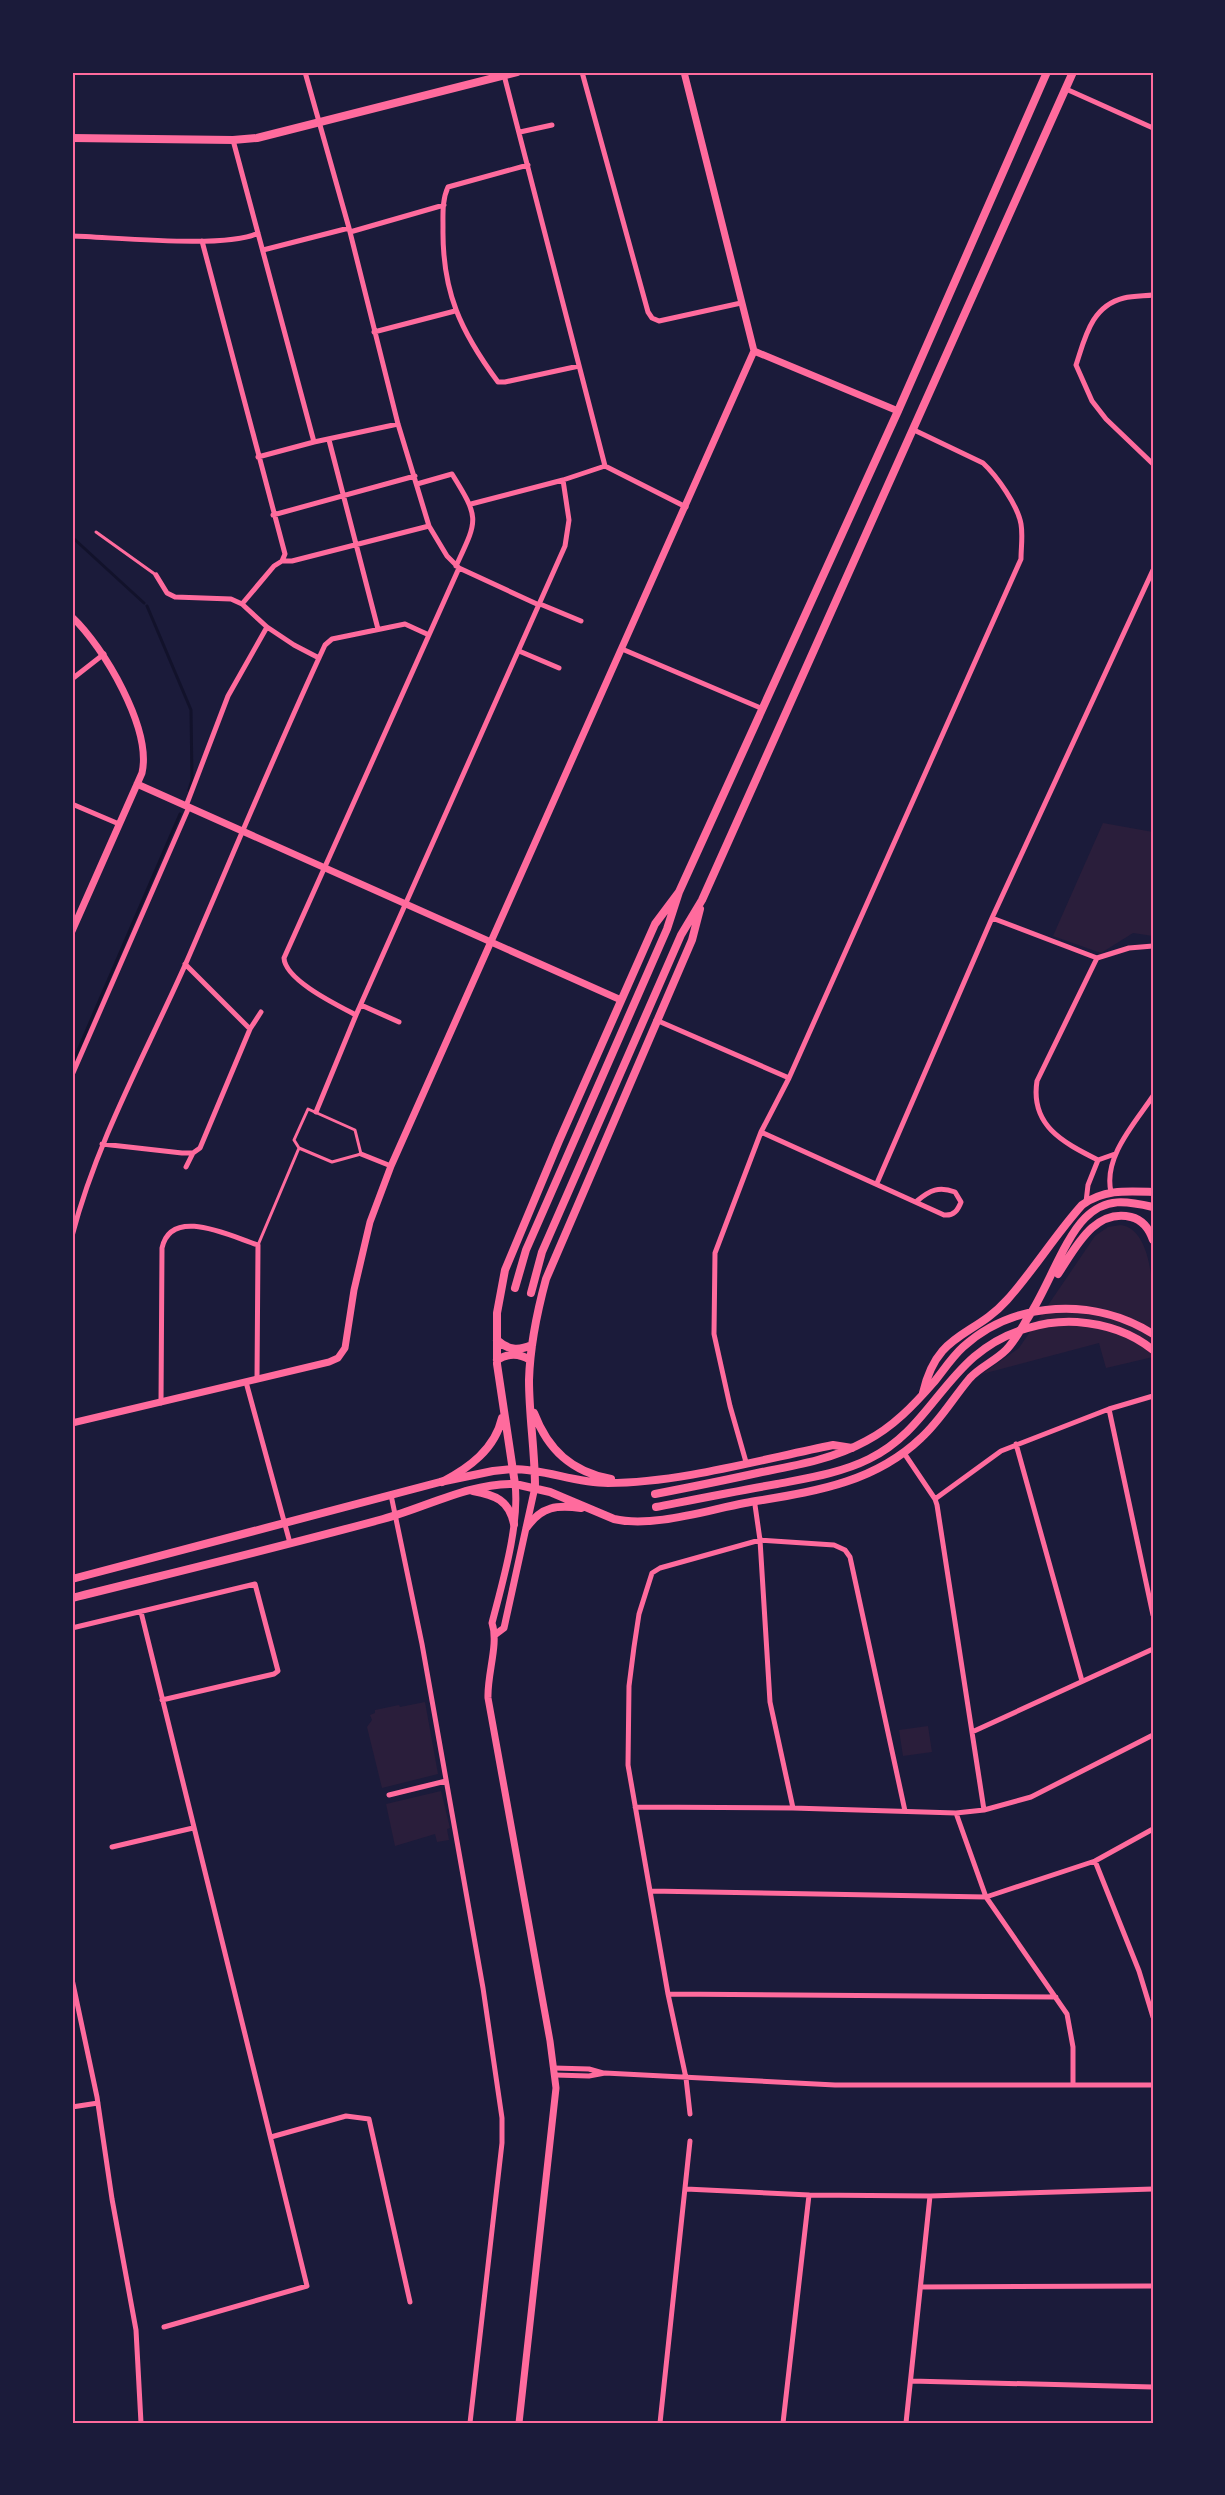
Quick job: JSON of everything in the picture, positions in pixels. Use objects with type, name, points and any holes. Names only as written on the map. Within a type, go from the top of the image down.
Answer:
[{"type":"main road","points":[[72,138],[233,140],[257,138],[517,72]]},
{"type":"main road","points":[[515,1288],[526,1250],[667,929],[678,892],[898,411],[1047,72]]},
{"type":"main road","points":[[531,1293],[542,1252],[681,935],[702,900],[1073,72]]},
{"type":"main road","points":[[515,1484],[497,1360],[501,1289],[511,1252],[655,924],[678,892]]},
{"type":"main road","points":[[535,1487],[530,1360],[544,1287],[551,1263],[692,940],[702,900]]},
{"type":"main road","points":[[923,1394],[931,1366],[949,1344],[999,1308],[1086,1202],[1111,1192],[1153,1192]]},
{"type":"main road","points":[[1038,1302],[1073,1234],[1094,1210],[1110,1203],[1125,1201],[1153,1207]]},
{"type":"main road","points":[[72,1598],[395,1516],[468,1490],[496,1485],[515,1484],[535,1487],[614,1519],[627,1521],[687,1514],[839,1486],[870,1474],[904,1453],[928,1430],[972,1376],[1009,1346],[1092,1227],[1102,1219],[1113,1216],[1134,1218],[1150,1230],[1153,1240]]},
{"type":"main road","points":[[655,1494],[822,1460],[852,1448],[891,1425],[976,1337],[1013,1318],[1036,1312],[1072,1309],[1102,1312],[1126,1319],[1153,1334]]},
{"type":"main road","points":[[657,1507],[833,1473],[882,1453],[903,1436],[969,1360],[989,1344],[1015,1332],[1043,1324],[1072,1322],[1098,1325],[1134,1338],[1153,1350]]},
{"type":"main road","points":[[497,1340],[515,1349],[532,1345]]},
{"type":"main road","points":[[497,1360],[506,1355],[516,1354],[530,1360]]},
{"type":"main road","points":[[530,1398],[541,1431],[564,1460],[588,1474],[632,1482]]},
{"type":"main road","points":[[442,1482],[468,1467],[485,1451],[499,1430],[503,1412]]},
{"type":"main road","points":[[72,1579],[284,1522],[493,1470],[535,1471],[584,1482],[632,1482],[833,1444],[852,1448]]},
{"type":"main road","points":[[468,1490],[500,1498],[508,1506],[514,1524]]},
{"type":"main road","points":[[527,1527],[539,1514],[552,1507],[591,1509]]},
{"type":"street","points":[[305,72],[350,230],[398,424],[429,526],[447,556],[458,567],[540,605],[581,621]]},
{"type":"street","points":[[582,72],[648,312],[652,318],[659,321],[741,303]]},
{"type":"street","points":[[72,1423],[329,1362],[338,1358],[345,1348],[354,1290],[370,1222],[391,1166],[754,351],[684,72]]},
{"type":"street","points":[[504,75],[605,466]]},
{"type":"street","points":[[1066,89],[1153,128]]},
{"type":"street","points":[[520,132],[552,124]]},
{"type":"street","points":[[233,140],[314,442]]},
{"type":"street","points":[[528,165],[448,188],[444,205],[443,256],[455,311],[476,351],[498,382],[579,366]]},
{"type":"street","points":[[263,250],[444,205]]},
{"type":"street","points":[[72,236],[202,241],[248,239],[258,233]]},
{"type":"street","points":[[202,241],[285,554],[282,561]]},
{"type":"street","points":[[1153,295],[1122,298],[1103,310],[1089,325],[1076,365],[1092,401],[1106,419],[1153,464]]},
{"type":"street","points":[[374,332],[455,311]]},
{"type":"street","points":[[754,351],[898,411]]},
{"type":"street","points":[[258,457],[398,424]]},
{"type":"street","points":[[746,1462],[714,1334],[715,1253],[761,1132],[789,1078],[1021,559],[1021,524],[1004,489],[989,468],[914,430]]},
{"type":"street","points":[[329,440],[378,629]]},
{"type":"street","points":[[471,504],[563,480],[605,466],[686,507]]},
{"type":"street","points":[[356,1015],[322,997],[286,969],[284,958],[429,635],[474,528],[471,504],[453,474],[417,484]]},
{"type":"street","points":[[273,515],[415,476]]},
{"type":"street","points":[[316,1112],[356,1015],[540,605],[564,546],[569,520],[563,480]]},
{"type":"street","points":[[242,604],[274,566],[282,561],[292,561],[429,526]]},
{"type":"street","points":[[877,1183],[992,918],[1153,570]]},
{"type":"street","points":[[156,575],[167,593],[175,597],[231,599],[242,604],[267,627],[319,658]]},
{"type":"street","points":[[72,617],[104,654],[121,684],[140,738],[144,765],[72,931]]},
{"type":"street","points":[[72,1236],[102,1144],[329,640],[405,624],[429,635]]},
{"type":"street","points":[[72,1075],[188,806],[228,696],[267,627]]},
{"type":"street","points":[[622,649],[763,709]]},
{"type":"street","points":[[519,651],[559,668]]},
{"type":"street","points":[[72,679],[104,654]]},
{"type":"street","points":[[137,784],[621,1000]]},
{"type":"street","points":[[72,804],[119,824]]},
{"type":"street","points":[[992,918],[1097,958],[1129,948],[1153,946]]},
{"type":"street","points":[[1097,958],[1037,1081],[1035,1096],[1041,1120],[1057,1134],[1098,1160]]},
{"type":"street","points":[[185,964],[250,1029]]},
{"type":"street","points":[[361,1005],[399,1022]]},
{"type":"street","points":[[186,1167],[193,1153],[200,1148],[250,1029],[261,1011]]},
{"type":"street","points":[[656,1020],[789,1078]]},
{"type":"street","points":[[1111,1192],[1109,1180],[1115,1154],[1153,1096]]},
{"type":"street","points":[[761,1132],[946,1215],[958,1210],[961,1202],[956,1191],[945,1188],[932,1190],[917,1201]]},
{"type":"street","points":[[102,1144],[193,1153]]},
{"type":"street","points":[[362,1154],[391,1166]]},
{"type":"street","points":[[1086,1202],[1088,1185],[1098,1160],[1115,1154]]},
{"type":"street","points":[[161,1403],[162,1248],[165,1237],[172,1229],[182,1225],[194,1226],[258,1245],[257,1379]]},
{"type":"street","points":[[246,1382],[290,1543]]},
{"type":"street","points":[[935,1499],[1001,1451],[1109,1409],[1153,1396]]},
{"type":"street","points":[[1109,1409],[1153,1615]]},
{"type":"street","points":[[1016,1444],[1082,1681]]},
{"type":"street","points":[[904,1453],[935,1499],[984,1810]]},
{"type":"street","points":[[515,1484],[517,1501],[514,1524],[492,1623],[496,1635],[488,1678],[488,1698],[554,2072],[554,2124],[519,2423]]},
{"type":"street","points":[[496,1635],[504,1628],[535,1487]]},
{"type":"street","points":[[391,1495],[422,1644],[481,1978],[502,2118],[502,2151],[470,2423]]},
{"type":"street","points":[[755,1505],[760,1540],[771,1702],[793,1808]]},
{"type":"street","points":[[690,2114],[686,2078],[628,1765],[629,1686],[639,1614],[652,1573],[660,1568],[760,1540],[834,1545],[845,1550],[850,1557],[904,1811]]},
{"type":"street","points":[[72,1628],[255,1584],[278,1671],[274,1674],[162,1700]]},
{"type":"street","points":[[141,1612],[308,2286],[164,2327]]},
{"type":"street","points":[[972,1732],[1153,1649]]},
{"type":"street","points":[[635,1807],[793,1808],[956,1813],[984,1810],[1031,1797],[1153,1735]]},
{"type":"street","points":[[389,1795],[446,1781]]},
{"type":"street","points":[[956,1813],[986,1897],[1067,2014],[1072,2030],[1073,2085]]},
{"type":"street","points":[[112,1846],[194,1828]]},
{"type":"street","points":[[650,1891],[986,1897],[1095,1861],[1153,1829]]},
{"type":"street","points":[[1095,1861],[1139,1971],[1153,2017]]},
{"type":"street","points":[[72,1979],[98,2103],[112,2199],[136,2330],[141,2423]]},
{"type":"street","points":[[669,1994],[1056,1997]]},
{"type":"street","points":[[554,2072],[589,2076],[605,2073],[835,2085],[1153,2085]]},
{"type":"street","points":[[72,2107],[98,2103]]},
{"type":"street","points":[[271,2137],[346,2116],[369,2119],[410,2302]]},
{"type":"street","points":[[660,2423],[690,2141]]},
{"type":"street","points":[[686,2189],[809,2195],[930,2196],[1153,2190]]},
{"type":"street","points":[[783,2423],[809,2195]]},
{"type":"street","points":[[906,2423],[930,2196]]},
{"type":"street","points":[[921,2287],[1153,2286]]},
{"type":"street","points":[[911,2381],[1153,2387]]},
{"type":"lane","points":[[96,532],[156,575]]},
{"type":"lane","points":[[308,1109],[355,1130],[362,1154],[332,1162],[299,1148],[294,1140],[308,1109]]},
{"type":"lane","points":[[258,1245],[299,1148]]},
{"type":"shaded area","points":[[1103,823],[1153,832],[1153,936],[1133,933],[1101,953],[1053,936]]},
{"type":"shaded area","points":[[1121,1225],[1134,1231],[1143,1244],[1149,1261],[1153,1304],[1153,1357],[1106,1368],[1099,1343],[982,1374],[1019,1348],[1095,1236],[1108,1227]]},
{"type":"shaded area","points":[[425,1702],[438,1774],[382,1788],[367,1727],[372,1720],[370,1715],[375,1713],[375,1710]]},
{"type":"shaded area","points":[[928,1726],[932,1752],[903,1756],[899,1730]]},
{"type":"shaded area","points":[[441,1791],[450,1828],[447,1829],[449,1840],[437,1842],[435,1834],[395,1846],[386,1804]]},
{"type":"waterway","points":[[72,537],[144,603]]},
{"type":"waterway","points":[[147,606],[191,710],[192,780],[189,790]]},
{"type":"waterway","points":[[72,1064],[180,814]]}]
